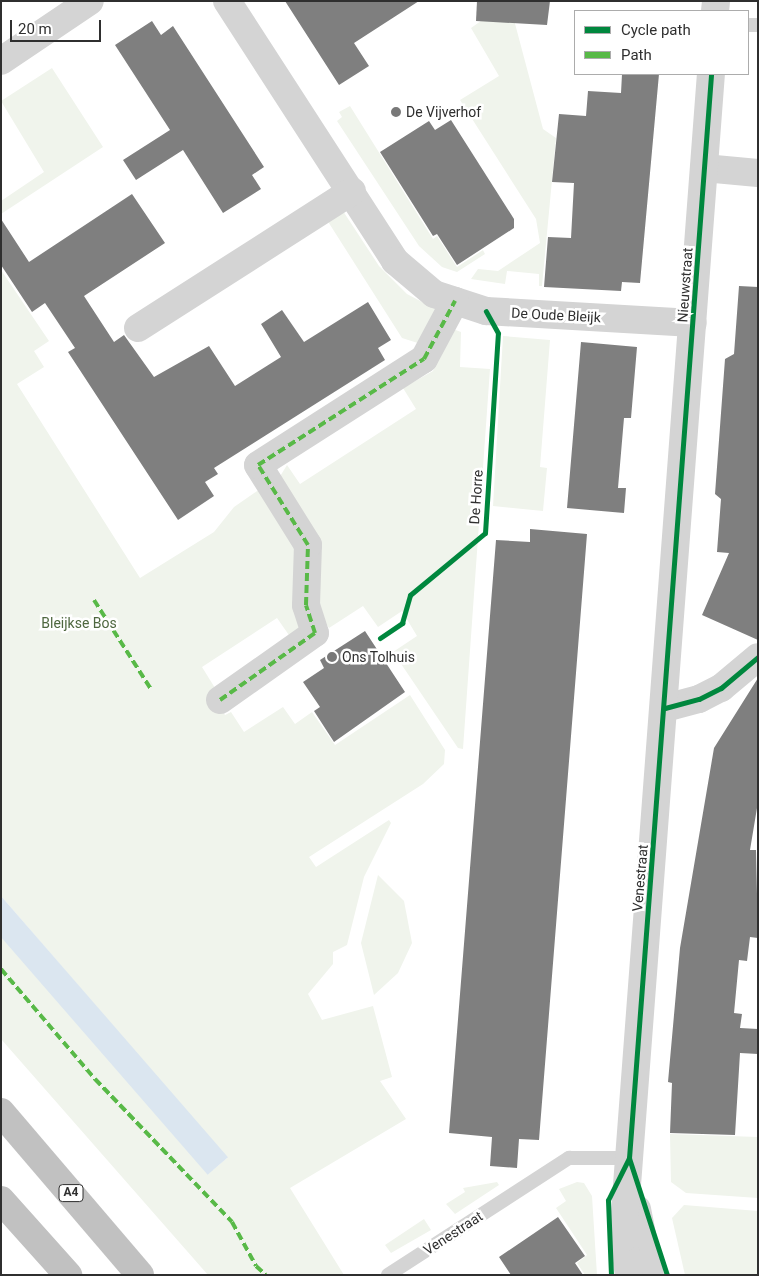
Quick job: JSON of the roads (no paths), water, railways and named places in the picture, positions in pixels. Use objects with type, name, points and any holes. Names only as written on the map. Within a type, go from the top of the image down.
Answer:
[{"type":"highway","name":"A4","points":[[1,1112],[140,1275]]},
{"type":"highway","points":[[1,1200],[68,1275]]},
{"type":"street","points":[[1,61],[90,1]]},
{"type":"street","name":"De Oude Bleijk","points":[[227,1],[352,191],[395,261],[434,294],[486,312],[693,323]]},
{"type":"street","name":"Nieuwstraat","points":[[665,708],[711,75]]},
{"type":"street","points":[[704,168],[758,172]]},
{"type":"street","points":[[138,328],[352,191]]},
{"type":"street","points":[[220,700],[315,633],[306,605],[308,545],[258,465],[424,359],[455,301]]},
{"type":"street","points":[[665,708],[699,699],[721,688],[758,657]]},
{"type":"street","name":"Venestraat","points":[[629,1275],[623,1238],[665,708]]},
{"type":"street","name":"Venestraat","points":[[629,1158],[650,1275]]},
{"type":"lane","name":"Venestraat","points":[[388,1275],[568,1158],[629,1158]]},
{"type":"place","name":"De Vijverhof","points":[[396,112]]},
{"type":"place","name":"Ons Tolhuis","points":[[332,657]]},
{"type":"park label","name":"Bleijkse Bos","points":[[79,623]]}]
